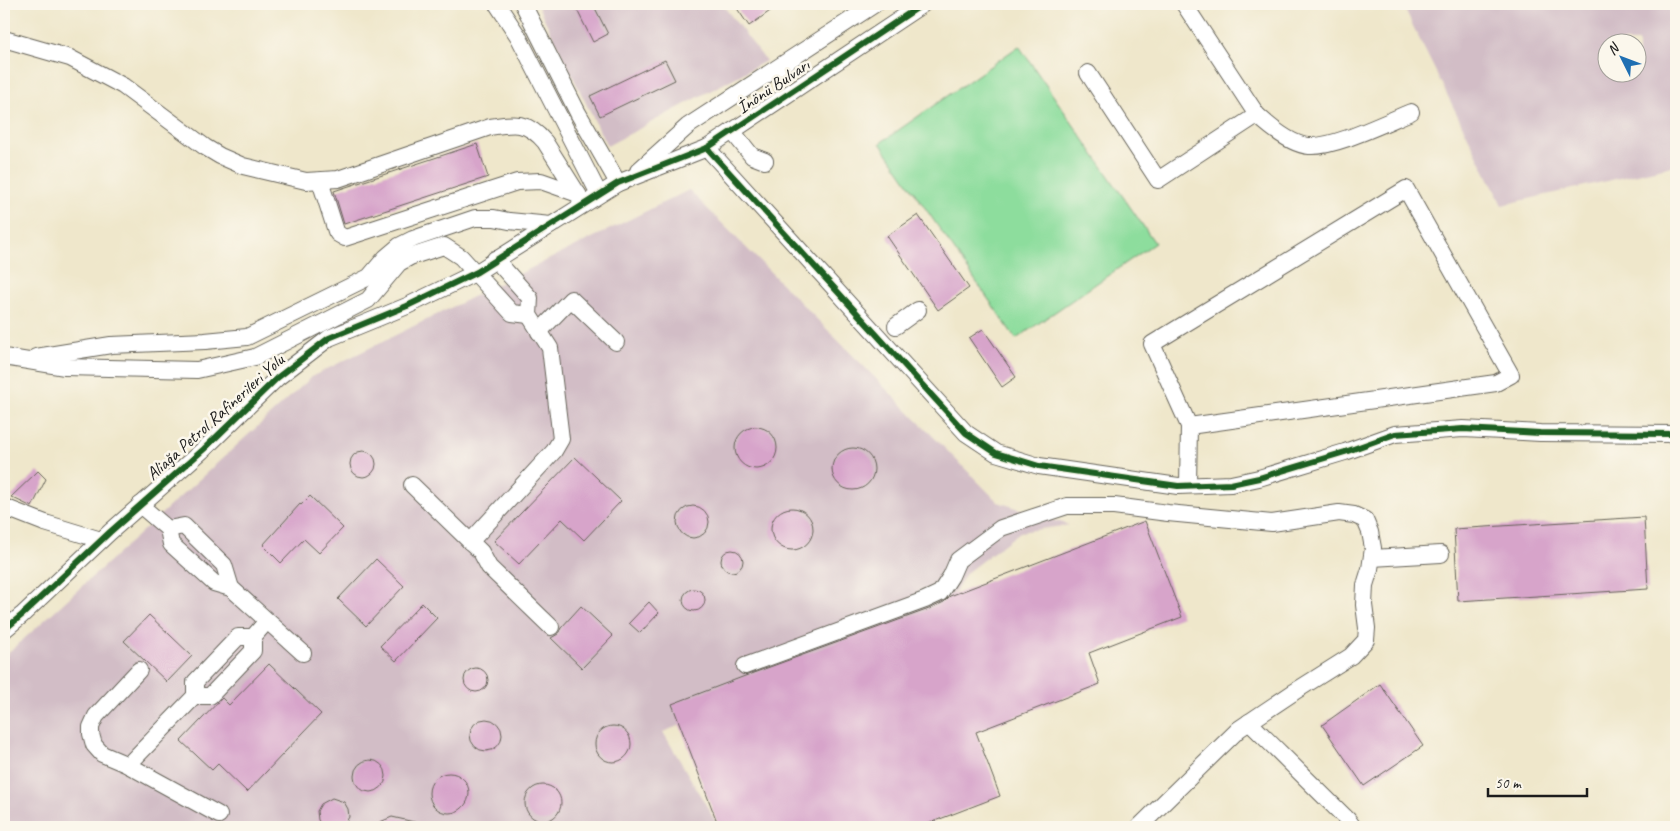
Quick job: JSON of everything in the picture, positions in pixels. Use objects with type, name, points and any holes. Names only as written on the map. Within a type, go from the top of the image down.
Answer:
[{"type":"street","points":[[497,4],[518,36],[599,194]]},
{"type":"street","points":[[523,4],[578,113],[624,180]]},
{"type":"street","name":"İnönü Bulvarı","points":[[624,180],[688,126],[875,4]]},
{"type":"street","name":"İnönü Bulvarı","points":[[624,180],[707,148],[923,4]]},
{"type":"street","points":[[1184,4],[1257,115],[1279,133],[1308,146],[1330,144],[1411,112]]},
{"type":"street","points":[[4,39],[70,58],[123,86],[206,147],[220,156],[243,166],[306,181],[320,181],[345,177],[490,127],[518,124],[527,127],[541,138],[581,199]]},
{"type":"street","points":[[1088,73],[1158,180],[1257,115]]},
{"type":"street","points":[[730,174],[758,159],[732,131]]},
{"type":"street","points":[[707,148],[966,432],[996,453],[1048,468],[1159,484],[1231,484],[1259,478],[1345,452],[1395,434],[1463,429],[1540,433],[1676,434]]},
{"type":"street","name":"Aliağa Petrol Rafinerileri Yolu","points":[[4,630],[101,540],[204,449],[277,378],[329,338],[408,306],[477,272],[551,225],[581,199],[599,194],[624,180]]},
{"type":"street","points":[[320,181],[338,234],[345,238],[518,182],[541,181],[581,199]]},
{"type":"street","points":[[1188,485],[1189,426],[1152,344],[1406,189],[1511,375],[1496,383],[1189,426]]},
{"type":"street","points":[[22,359],[111,345],[247,337],[369,277],[386,257],[399,246],[475,218],[494,218],[509,222],[551,225]]},
{"type":"street","points":[[4,357],[65,367],[197,370],[255,357],[368,300],[399,263],[410,256],[444,246],[462,257],[512,313],[529,315]]},
{"type":"street","points":[[470,542],[554,451],[561,440],[550,348],[529,315],[530,298],[495,259]]},
{"type":"street","points":[[334,295],[341,313]]},
{"type":"street","points":[[539,332],[571,299],[616,342]]},
{"type":"street","points":[[896,326],[918,310]]},
{"type":"street","points":[[302,311],[310,329]]},
{"type":"street","points":[[271,326],[280,344]]},
{"type":"street","points":[[412,485],[481,552],[489,567],[551,627]]},
{"type":"street","points":[[140,505],[168,529],[171,544],[214,583],[231,588],[303,653]]},
{"type":"street","points":[[746,666],[940,593],[958,560],[1001,528],[1067,506],[1114,506],[1168,514],[1272,523],[1340,514],[1354,515],[1365,520],[1374,548],[1365,586],[1366,640],[1351,656],[1294,692],[1228,738],[1139,827]]},
{"type":"street","points":[[4,507],[45,523],[101,540]]},
{"type":"street","points":[[1372,558],[1441,554]]},
{"type":"street","points":[[128,765],[195,696],[195,682],[238,637],[253,637],[267,621]]},
{"type":"street","points":[[139,670],[96,716],[91,728],[92,740],[98,750],[107,756],[128,765],[219,815]]},
{"type":"street","points":[[1249,722],[1353,827]]},
{"type":"shaded area","points":[[537,4],[722,4],[766,61],[607,146]]},
{"type":"shaded area","points":[[1402,4],[1676,4],[1676,165],[1502,205]]},
{"type":"shaded area","points":[[689,190],[998,502],[1069,525],[1020,532],[966,573],[938,622],[663,732],[719,827],[4,827],[4,657],[313,376]]},
{"type":"green space","points":[[1019,46],[1155,243],[1016,339],[880,143]]},
{"type":"building","points":[[574,4],[593,4],[608,34],[593,42]]},
{"type":"building","points":[[734,4],[780,4],[749,26]]},
{"type":"building","points":[[665,60],[675,80],[600,116],[590,96]]},
{"type":"building","points":[[477,144],[488,177],[344,224],[334,191]]},
{"type":"building","points":[[918,215],[969,288],[938,310],[887,236]]},
{"type":"building","points":[[983,329],[1016,377],[1002,387],[969,338]]},
{"type":"building","points":[[756,427],[771,433],[777,448],[771,463],[756,469],[741,463],[735,448],[741,433]]},
{"type":"building","points":[[853,448],[868,454],[874,469],[868,484],[853,490],[838,484],[832,469],[838,454]]},
{"type":"building","points":[[363,451],[372,455],[376,464],[372,473],[363,477],[354,473],[350,464],[354,455]]},
{"type":"building","points":[[575,457],[621,501],[584,540],[562,519],[519,564],[494,541]]},
{"type":"building","points":[[38,471],[46,479],[32,507],[11,497]]},
{"type":"building","points":[[310,496],[343,528],[319,553],[304,539],[281,563],[263,545],[300,504]]},
{"type":"building","points":[[693,506],[699,507],[704,511],[708,516],[708,528],[704,533],[699,537],[693,538],[687,537],[682,533],[678,528],[677,522],[678,516],[682,511],[687,507]]},
{"type":"building","points":[[792,508],[807,514],[813,529],[807,544],[792,550],[777,544],[771,529],[777,514]]},
{"type":"building","points":[[1644,517],[1648,589],[1458,601],[1454,529]]},
{"type":"building","points":[[1145,521],[1182,617],[1089,653],[1100,684],[976,732],[1000,796],[919,827],[719,827],[672,704],[929,609],[944,602],[950,596]]},
{"type":"building","points":[[732,550],[740,553],[743,561],[740,569],[732,572],[724,569],[721,561],[724,553]]},
{"type":"building","points":[[376,559],[404,586],[366,626],[338,599]]},
{"type":"building","points":[[694,589],[702,592],[705,600],[702,608],[694,611],[686,608],[683,600],[686,592]]},
{"type":"building","points":[[649,602],[659,613],[640,633],[629,623]]},
{"type":"building","points":[[422,603],[437,618],[396,661],[380,646]]},
{"type":"building","points":[[581,606],[613,636],[582,668],[551,638],[558,634]]},
{"type":"building","points":[[149,615],[192,656],[167,682],[124,641]]},
{"type":"building","points":[[269,664],[321,714],[247,792],[218,764],[212,770],[181,741],[222,698],[229,705]]},
{"type":"building","points":[[476,668],[484,672],[488,680],[484,688],[476,692],[468,688],[464,680],[468,672]]},
{"type":"building","points":[[1380,684],[1423,746],[1364,786],[1322,725]]},
{"type":"building","points":[[486,719],[492,720],[497,724],[501,729],[501,741],[497,746],[492,750],[486,751],[480,750],[475,746],[471,741],[470,735],[471,729],[475,724],[480,720]]},
{"type":"building","points":[[613,726],[620,727],[626,731],[630,737],[630,751],[626,757],[620,761],[613,762],[606,761],[600,757],[596,751],[595,744],[596,737],[600,731],[606,727]]},
{"type":"building","points":[[370,760],[376,761],[381,765],[385,770],[385,782],[381,787],[376,791],[370,792],[364,791],[359,787],[355,782],[354,776],[355,770],[359,765],[364,761]]},
{"type":"building","points":[[453,773],[460,776],[466,782],[469,793],[468,801],[460,810],[453,813],[445,813],[438,810],[430,801],[429,789],[432,782],[441,774]]},
{"type":"building","points":[[543,785],[550,786],[556,790],[560,796],[560,810],[556,816],[550,820],[543,821],[536,820],[530,816],[526,810],[525,803],[526,796],[530,790],[536,786]]},
{"type":"building","points":[[332,798],[344,802],[348,809],[349,817],[343,827],[323,827],[318,820],[317,811],[321,804]]},
{"type":"building","points":[[392,817],[423,824],[423,827],[368,827]]},
{"type":"cycle path","points":[[4,630],[110,532],[204,449],[277,378],[329,338],[407,306],[477,272],[618,183],[707,148],[923,4]]},
{"type":"cycle path","points":[[707,148],[966,433],[996,453],[1039,466],[1178,486],[1231,484],[1259,478],[1345,452],[1395,434],[1463,429],[1540,433],[1676,434]]}]
